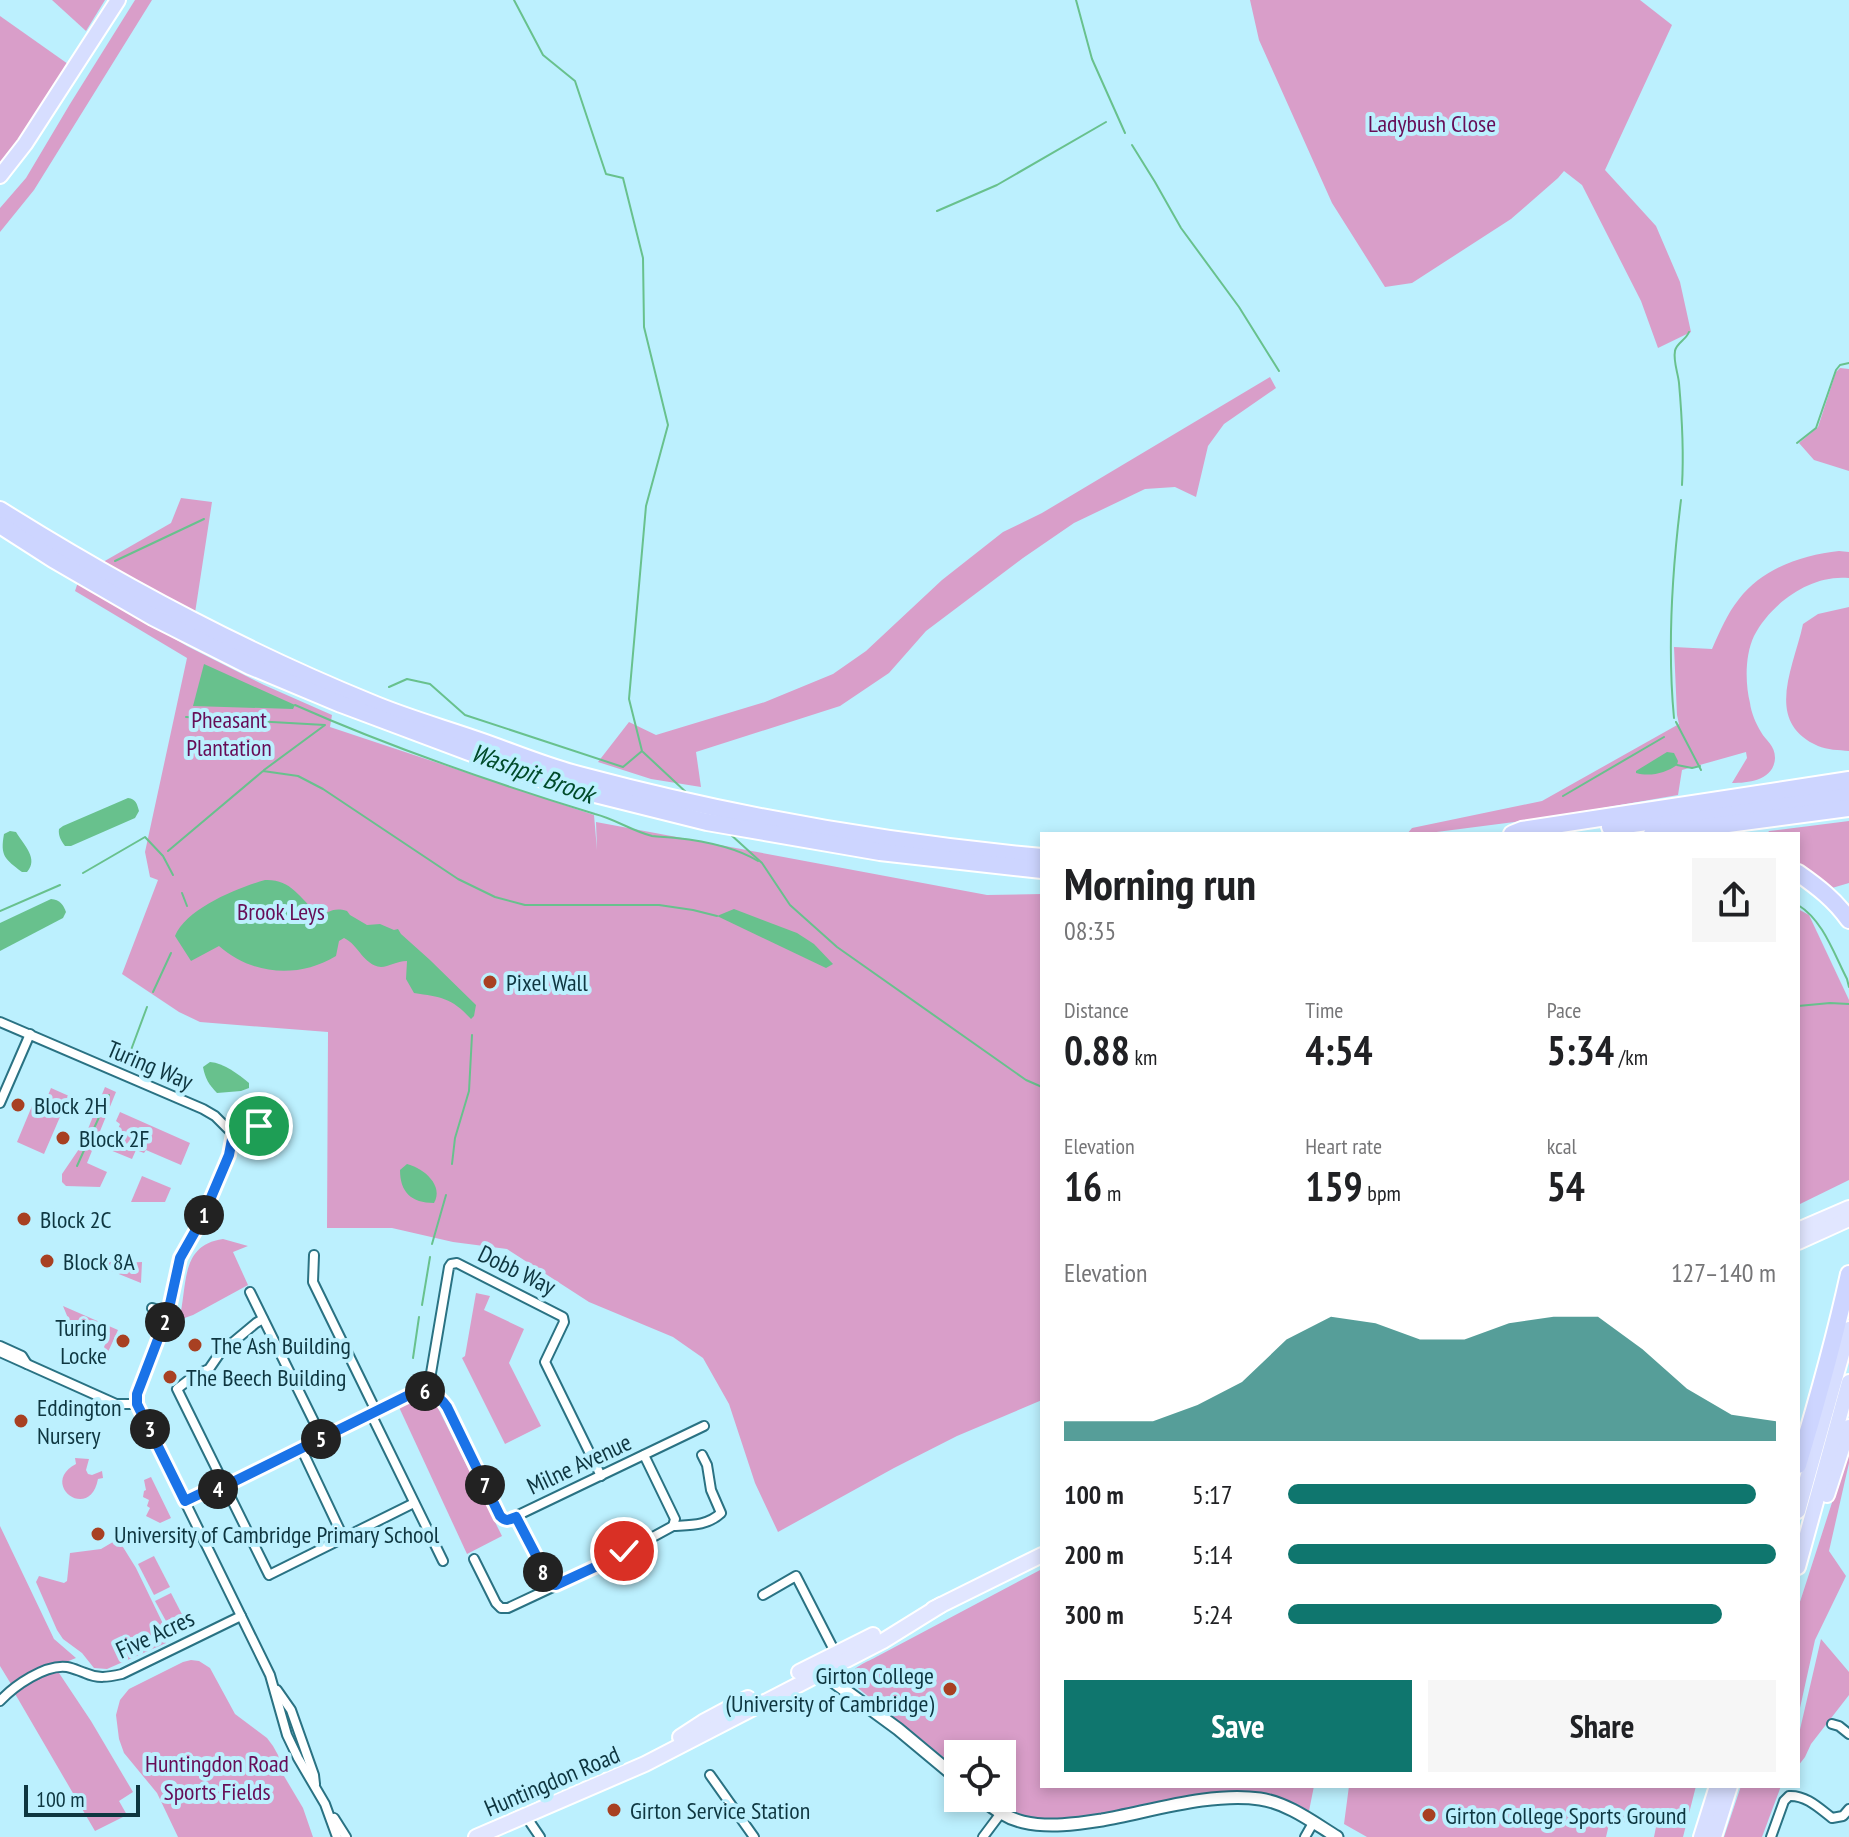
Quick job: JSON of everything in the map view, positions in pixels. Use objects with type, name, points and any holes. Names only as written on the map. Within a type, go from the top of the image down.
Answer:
[{"type":"highway","points":[[0,176],[25,144],[118,0]]},
{"type":"highway","points":[[0,510],[154,601],[276,662],[373,704],[579,776],[723,811],[944,847],[1040,857]]},
{"type":"highway","points":[[0,525],[153,617],[250,666],[341,704],[533,776],[707,822],[880,852],[1040,870]]},
{"type":"highway","points":[[1520,832],[1849,780]]},
{"type":"highway","points":[[1564,832],[1849,795]]},
{"type":"highway","points":[[1667,832],[1849,808]]},
{"type":"highway","points":[[1800,874],[1839,905],[1849,920]]},
{"type":"highway","points":[[1800,1458],[1849,1274]]},
{"type":"highway","points":[[1800,1504],[1849,1329]]},
{"type":"highway","points":[[1800,1560],[1849,1382]]},
{"type":"highway","points":[[1805,1543],[1822,1508],[1849,1427]]},
{"type":"highway","points":[[1701,1837],[1716,1788]]},
{"type":"highway","points":[[1714,1837],[1729,1788]]},
{"type":"main road","points":[[1800,1229],[1843,1216]]},
{"type":"main road","points":[[1800,1241],[1843,1216]]},
{"type":"main road","name":"Huntingdon Road","points":[[476,1837],[645,1764],[703,1722],[823,1666],[1040,1556]]},
{"type":"street","name":"Turing Way","points":[[0,1022],[203,1109],[233,1134]]},
{"type":"street","points":[[0,1103],[30,1034]]},
{"type":"street","points":[[259,1126],[244,1127],[233,1134],[229,1155],[201,1221],[180,1258],[168,1313],[139,1385],[137,1404],[274,1686],[291,1710],[315,1784],[346,1837]]},
{"type":"street","points":[[314,1255],[313,1282],[443,1561]]},
{"type":"street","name":"Dobb Way","points":[[428,1391],[449,1267],[457,1263],[563,1317],[564,1322],[545,1362],[601,1476]]},
{"type":"street","points":[[250,1292],[322,1438]]},
{"type":"street","points":[[152,1308],[168,1313]]},
{"type":"street","points":[[263,1319],[220,1353],[209,1369],[177,1389],[269,1575],[414,1503]]},
{"type":"street","points":[[0,1346],[22,1356],[27,1365]]},
{"type":"street","points":[[0,1352],[116,1404],[137,1404]]},
{"type":"street","points":[[185,1501],[225,1486],[413,1393],[428,1391]]},
{"type":"street","name":"Milne Avenue","points":[[428,1391],[439,1396],[447,1407],[504,1520],[704,1426]]},
{"type":"street","points":[[301,1448],[344,1539]]},
{"type":"street","points":[[644,1455],[675,1519],[673,1526]]},
{"type":"street","points":[[474,1559],[496,1603],[501,1608],[508,1608],[621,1555],[673,1526],[703,1524],[719,1516],[721,1510],[711,1490],[702,1455]]},
{"type":"street","points":[[516,1517],[548,1581],[556,1585]]},
{"type":"street","points":[[763,1595],[796,1576],[838,1658]]},
{"type":"street","name":"Five Acres","points":[[0,1701],[19,1684],[64,1666],[94,1677],[122,1674],[241,1616]]},
{"type":"street","points":[[823,1666],[831,1680],[944,1767]]},
{"type":"street","points":[[1832,1724],[1849,1734]]},
{"type":"street","points":[[710,1775],[754,1837]]},
{"type":"street","points":[[1771,1837],[1784,1801],[1789,1796],[1812,1803],[1832,1818],[1843,1816],[1849,1809]]},
{"type":"street","points":[[983,1837],[1001,1813],[1029,1823],[1074,1825],[1224,1797],[1263,1799],[1284,1807],[1337,1837]]},
{"type":"street","points":[[325,1804],[337,1837]]},
{"type":"street","points":[[525,1815],[540,1837]]},
{"type":"street","points":[[1305,1837],[1313,1823]]},
{"type":"green space","points":[[52,0],[105,0],[86,31]]},
{"type":"green space","points":[[135,0],[152,0],[34,190],[0,232],[0,208],[26,178]]},
{"type":"green space","name":"Ladybush Close","points":[[1250,0],[1640,0],[1672,25],[1605,170],[1656,226],[1680,282],[1691,332],[1658,348],[1641,301],[1582,185],[1564,171],[1511,219],[1412,283],[1385,287],[1332,203],[1259,40]]},
{"type":"green space","points":[[0,16],[68,64],[18,142],[0,164]]},
{"type":"green space","points":[[1840,368],[1849,369],[1849,471],[1814,460],[1799,443],[1818,427]]},
{"type":"green space","points":[[1270,377],[1276,388],[1224,424],[1208,446],[1196,497],[1175,487],[1145,489],[1074,523],[926,631],[889,673],[840,706],[696,752],[701,787],[651,779],[598,762],[629,722],[656,735],[765,702],[833,674],[866,651],[942,580],[1003,532],[1042,513]]},
{"type":"green space","points":[[181,498],[212,502],[195,613],[103,562],[171,523]]},
{"type":"green space","points":[[1849,552],[1849,578],[1821,581],[1794,593],[1771,612],[1754,636],[1749,652],[1747,687],[1757,725],[1775,754],[1774,765],[1765,776],[1753,781],[1732,783],[1747,758],[1746,752],[1682,770],[1678,795],[1545,818],[1436,832],[1409,832],[1412,828],[1542,801],[1679,724],[1674,647],[1712,649],[1724,623],[1749,588],[1771,571],[1811,556]]},
{"type":"green space","points":[[78,582],[187,646],[332,715],[330,727],[594,815],[597,850],[596,822],[987,895],[1040,894],[1040,1401],[957,1436],[778,1532],[755,1483],[729,1404],[703,1358],[673,1337],[589,1302],[507,1249],[453,1242],[392,1228],[327,1228],[328,1032],[200,1022],[179,1012],[122,974],[158,880],[150,877],[145,852],[187,658],[75,591]]},
{"type":"green space","points":[[1849,607],[1849,751],[1818,746],[1801,736],[1791,723],[1786,692],[1803,624],[1818,614]]},
{"type":"green space","points":[[1849,821],[1849,883],[1832,888],[1800,864],[1800,832],[1769,831]]},
{"type":"green space","points":[[1800,910],[1809,915],[1849,1000],[1849,1180],[1800,1204]]},
{"type":"green space","points":[[105,1087],[116,1092],[87,1163],[107,1172],[100,1187],[66,1186],[62,1182],[62,1174],[81,1146]]},
{"type":"green space","points":[[51,1088],[69,1096],[44,1154],[17,1142],[32,1106],[42,1110]]},
{"type":"green space","points":[[120,1112],[190,1143],[181,1165],[146,1150],[144,1153],[136,1150],[132,1159],[110,1150],[120,1124],[116,1121]]},
{"type":"green space","points":[[142,1176],[171,1188],[165,1202],[131,1202]]},
{"type":"green space","points":[[223,1239],[248,1246],[233,1252],[248,1285],[179,1320],[192,1259],[209,1243]]},
{"type":"green space","points":[[94,1261],[142,1262],[141,1283],[94,1264]]},
{"type":"green space","points":[[476,1293],[490,1296],[484,1310],[524,1329],[509,1363],[541,1426],[505,1444],[462,1358],[465,1356]]},
{"type":"green space","points":[[63,1306],[118,1330],[108,1352],[104,1347],[110,1333],[83,1320],[70,1323]]},
{"type":"green space","points":[[422,1394],[433,1398],[502,1536],[467,1554],[398,1405]]},
{"type":"green space","points":[[1849,1450],[1849,1463],[1829,1551],[1846,1576],[1815,1640],[1800,1708],[1800,1602]]},
{"type":"green space","points":[[75,1458],[89,1459],[88,1474],[102,1471],[103,1478],[98,1479],[93,1492],[86,1498],[70,1496],[64,1489],[62,1481],[66,1472],[76,1464]]},
{"type":"green space","points":[[151,1477],[171,1518],[160,1523],[146,1516],[150,1508],[147,1506],[149,1500],[143,1497],[146,1490],[144,1480]]},
{"type":"green space","points":[[0,1526],[54,1639],[76,1658],[11,1684],[0,1666]]},
{"type":"green space","points":[[118,1539],[166,1630],[162,1634],[166,1643],[107,1669],[94,1668],[82,1653],[63,1639],[36,1582],[39,1576],[64,1583],[67,1581],[70,1553],[101,1549]]},
{"type":"green space","points":[[154,1556],[170,1587],[154,1595],[138,1564]]},
{"type":"green space","name":"Girton College (University of Cambridge)","points":[[1040,1570],[1040,1788],[1314,1788],[1309,1811],[1271,1796],[1232,1792],[1078,1818],[1049,1820],[1021,1814],[1016,1812],[1016,1740],[944,1740],[944,1758],[848,1680],[852,1672]]},
{"type":"green space","points":[[171,1593],[187,1624],[172,1632],[155,1601]]},
{"type":"green space","points":[[1821,1639],[1849,1672],[1849,1695],[1800,1763],[1800,1729]]},
{"type":"green space","name":"Huntingdon Road Sports Fields","points":[[191,1660],[210,1668],[235,1714],[273,1746],[284,1776],[303,1808],[313,1837],[178,1837],[157,1793],[124,1753],[116,1715],[120,1700],[129,1689]]},
{"type":"green space","points":[[57,1670],[133,1792],[119,1801],[127,1815],[95,1831],[14,1692],[15,1688]]},
{"type":"green space","points":[[1349,1788],[1695,1788],[1683,1837],[1654,1837],[1656,1827],[1610,1820],[1606,1837],[1367,1837],[1344,1824]]},
{"type":"green space","points":[[1740,1788],[1780,1788],[1762,1837],[1724,1837]]},
{"type":"shaded area","points":[[204,664],[295,705],[293,709],[193,706]]},
{"type":"shaded area","points":[[1667,752],[1674,753],[1677,765],[1658,774],[1636,773],[1636,771]]},
{"type":"shaded area","points":[[128,798],[138,806],[135,818],[65,846],[59,829]]},
{"type":"shaded area","points":[[16,832],[29,852],[31,862],[27,872],[11,864],[5,856],[4,834]]},
{"type":"shaded area","points":[[265,880],[282,882],[317,913],[347,911],[367,925],[380,924],[398,929],[476,1005],[474,1016],[471,1019],[446,1000],[414,993],[406,979],[407,961],[384,967],[375,965],[344,938],[339,941],[336,956],[291,971],[246,963],[219,946],[191,961],[175,936],[181,926],[214,900]]},
{"type":"shaded area","points":[[51,899],[59,901],[64,907],[66,912],[63,918],[0,951],[0,923]]},
{"type":"shaded area","points":[[734,909],[797,933],[814,944],[833,964],[826,968],[717,916]]},
{"type":"shaded area","points":[[210,1062],[236,1073],[249,1083],[249,1088],[217,1093],[203,1067]]},
{"type":"shaded area","points":[[407,1164],[420,1169],[431,1179],[436,1190],[434,1203],[419,1201],[408,1195],[400,1170]]},
{"type":"waterway","points":[[389,687],[407,679],[430,684],[465,715],[623,767],[642,751],[629,699],[646,506],[668,425],[644,327],[643,258],[623,178],[606,174],[575,81],[543,55],[514,0]]},
{"type":"waterway","points":[[1076,0],[1092,59],[1125,133]]},
{"type":"waterway","points":[[937,211],[997,185],[1106,122]]},
{"type":"waterway","points":[[1132,145],[1181,228],[1239,307],[1279,371]]},
{"type":"waterway","points":[[1682,485],[1682,421],[1675,355],[1677,346],[1689,332]]},
{"type":"waterway","points":[[1797,443],[1816,428],[1836,370],[1840,365],[1849,363]]},
{"type":"waterway","points":[[1674,718],[1672,609],[1681,500]]},
{"type":"waterway","points":[[115,561],[204,519]]},
{"type":"waterway","name":"Washpit Brook","points":[[295,705],[406,750],[602,816],[645,834],[719,845],[758,861]]},
{"type":"waterway","points":[[186,717],[325,725],[264,770]]},
{"type":"waterway","points":[[1676,722],[1701,770]]},
{"type":"waterway","points":[[1563,796],[1664,737]]},
{"type":"waterway","name":"Washpit Brook","points":[[643,752],[688,794]]},
{"type":"waterway","points":[[1677,765],[1700,766]]},
{"type":"waterway","points":[[168,851],[263,771],[298,776],[323,789],[458,879],[495,897],[525,905],[659,905],[717,916]]},
{"type":"waterway","name":"Washpit Brook","points":[[730,834],[762,863],[790,905],[837,947],[1026,1080],[1040,1086]]},
{"type":"waterway","points":[[83,873],[145,837],[163,856],[173,875]]},
{"type":"waterway","points":[[0,911],[60,885]]},
{"type":"waterway","points":[[182,893],[187,906]]},
{"type":"waterway","points":[[1800,906],[1821,928],[1849,987]]},
{"type":"waterway","points":[[153,992],[171,953]]},
{"type":"waterway","name":"Washpit Brook","points":[[1800,1006],[1849,1004]]},
{"type":"waterway","points":[[131,1050],[147,1007]]},
{"type":"waterway","points":[[452,1164],[455,1138],[469,1091],[472,1035]]},
{"type":"waterway","points":[[77,1166],[109,1095]]},
{"type":"waterway","points":[[432,1244],[446,1195]]},
{"type":"waterway","points":[[422,1305],[430,1257]]},
{"type":"waterway","points":[[413,1358],[419,1317]]},
{"type":"place","name":"Pixel Wall","points":[[490,982]]},
{"type":"place","name":"Block 2H","points":[[18,1105]]},
{"type":"place","name":"Block 2F","points":[[63,1138]]},
{"type":"place","name":"Block 2C","points":[[24,1219]]},
{"type":"place","name":"Block 8A","points":[[47,1261]]},
{"type":"place","name":"Turing Locke","points":[[123,1341]]},
{"type":"place","name":"The Ash Building","points":[[195,1345]]},
{"type":"place","name":"The Beech Building","points":[[170,1377]]},
{"type":"place","name":"Eddington Nursery","points":[[21,1421]]},
{"type":"place","name":"University of Cambridge Primary School","points":[[98,1534]]},
{"type":"place","name":"Girton College (University of Cambridge)","points":[[950,1689]]},
{"type":"place","name":"Girton Service Station","points":[[614,1810]]},
{"type":"place","name":"Girton College Sports Ground","points":[[1429,1815]]},
{"type":"route","points":[[259,1126],[244,1127],[233,1134],[229,1155],[201,1221],[180,1258],[168,1313],[137,1394],[137,1404],[185,1501],[206,1491],[219,1489],[413,1393],[428,1391],[439,1396],[447,1407],[500,1516],[504,1520],[516,1517],[551,1584],[556,1585],[607,1562],[624,1551]]},
{"type":"park label","name":"Pheasant Plantation","points":[[229,733]]},
{"type":"park label","name":"Brook Leys","points":[[281,911]]}]
